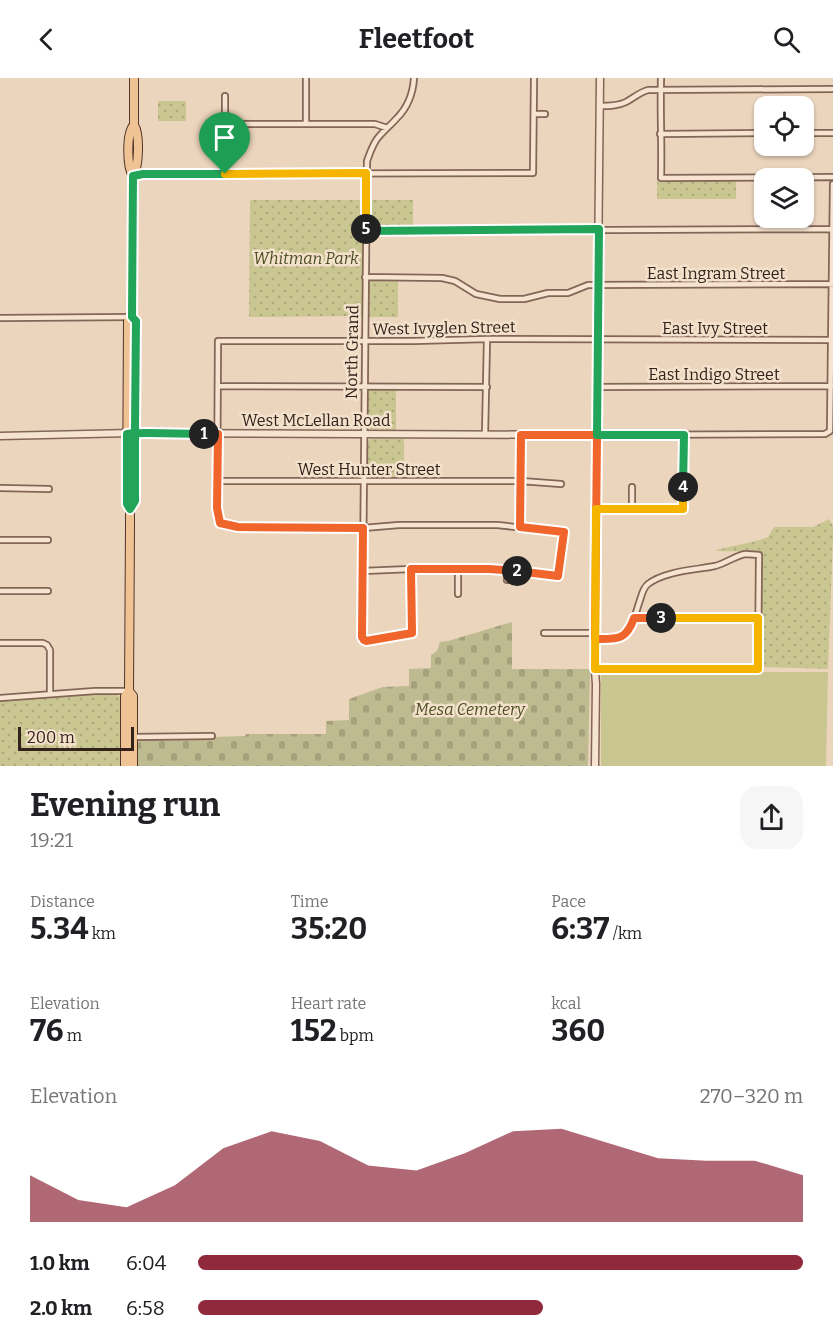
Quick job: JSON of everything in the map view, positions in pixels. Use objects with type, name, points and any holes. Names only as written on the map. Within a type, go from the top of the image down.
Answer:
[{"type":"main road","points":[[125,766],[133,696],[129,691],[130,509],[135,501],[131,433],[136,321],[132,317],[133,176],[137,171],[134,78]]},
{"type":"main road","points":[[129,737],[133,766]]},
{"type":"street","points":[[306,78],[306,124]]},
{"type":"street","name":"North Grand","points":[[411,569],[412,633],[364,640],[362,637],[367,161],[378,137],[405,108],[412,91],[414,78]]},
{"type":"street","points":[[133,176],[143,174],[533,173],[534,78]]},
{"type":"street","points":[[595,766],[600,78]]},
{"type":"street","points":[[661,78],[662,178],[833,177]]},
{"type":"street","points":[[600,106],[626,102],[648,90],[833,89]]},
{"type":"street","points":[[225,96],[225,174]]},
{"type":"street","points":[[534,114],[544,114]]},
{"type":"street","points":[[225,124],[375,124],[387,128]]},
{"type":"street","points":[[660,134],[754,133]]},
{"type":"street","points":[[814,133],[833,133]]},
{"type":"street","points":[[597,435],[825,434],[830,432],[833,184]]},
{"type":"street","points":[[366,231],[833,229]]},
{"type":"street","name":"East Ingram Street","points":[[365,277],[442,278],[454,281],[476,294],[501,299],[524,299],[544,293],[571,292],[588,285],[832,284]]},
{"type":"street","points":[[0,318],[132,317]]},
{"type":"street","points":[[485,435],[487,339]]},
{"type":"street","name":"West Ivyglen Street","points":[[218,386],[218,341],[598,340]]},
{"type":"street","name":"East Ivy Street","points":[[598,340],[832,340]]},
{"type":"street","points":[[363,572],[411,569],[509,570],[558,576],[564,532],[497,525],[399,525],[363,528],[238,527],[220,523],[217,508],[218,386],[487,387]]},
{"type":"street","name":"East Indigo Street","points":[[597,387],[831,386]]},
{"type":"street","name":"West McLellan Road","points":[[0,436],[131,433],[597,435]]},
{"type":"street","points":[[520,527],[521,435]]},
{"type":"street","points":[[596,509],[683,509],[684,435]]},
{"type":"street","name":"West Hunter Street","points":[[217,481],[521,481],[561,484]]},
{"type":"street","points":[[632,487],[632,509]]},
{"type":"street","points":[[0,488],[49,489]]},
{"type":"street","points":[[0,540],[48,540]]},
{"type":"street","points":[[544,633],[619,638],[630,628],[645,587],[656,579],[681,571],[716,566],[745,554],[759,555],[758,669],[595,669]]},
{"type":"street","points":[[458,569],[458,594]]},
{"type":"street","points":[[507,580],[509,570]]},
{"type":"street","points":[[0,591],[48,591]]},
{"type":"street","points":[[634,618],[758,618]]},
{"type":"street","points":[[0,643],[43,643],[47,645],[50,650],[50,694]]},
{"type":"street","points":[[0,698],[95,691],[129,691]]},
{"type":"street","points":[[129,737],[212,736]]},
{"type":"green space","points":[[158,101],[186,101],[186,121],[158,121]]},
{"type":"green space","points":[[657,181],[736,181],[736,199],[657,199]]},
{"type":"green space","name":"Whitman Park","points":[[250,200],[363,200],[362,316],[249,317]]},
{"type":"green space","points":[[370,200],[413,200],[413,227],[372,227],[369,223]]},
{"type":"green space","points":[[370,279],[398,279],[398,317],[369,317]]},
{"type":"green space","points":[[368,390],[396,390],[396,430],[368,428]]},
{"type":"green space","points":[[371,439],[404,439],[404,478],[367,478],[368,442]]},
{"type":"green space","points":[[829,519],[833,526],[833,539],[828,669],[762,667],[760,664],[761,556],[757,552],[716,551],[768,537],[774,527],[813,527]]},
{"type":"green space","name":"Mesa Cemetery","points":[[512,622],[512,669],[590,669],[588,766],[136,766],[136,747],[142,740],[212,739],[212,737],[245,736],[246,734],[326,734],[326,721],[349,720],[349,699],[383,687],[409,686],[409,669],[431,668],[431,655],[437,651],[440,642]]},
{"type":"green space","points":[[604,672],[828,672],[826,766],[601,766],[601,675]]},
{"type":"green space","points":[[82,694],[117,695],[121,698],[121,766],[0,766],[0,701]]},
{"type":"route","points":[[225,174],[133,176],[132,317],[136,321],[135,427],[135,433],[135,501],[130,509],[127,504],[127,434],[131,433],[135,433],[148,433],[160,434],[218,434],[217,508],[220,523],[238,527],[363,528],[362,637],[366,641],[412,633],[411,569],[489,569],[558,576],[564,532],[520,527],[521,435],[597,435],[596,509],[595,639],[619,638],[626,634],[634,618],[758,618],[758,669],[595,669],[594,659],[596,509],[683,509],[684,435],[597,435],[599,229],[366,231],[366,173],[225,174]]}]
